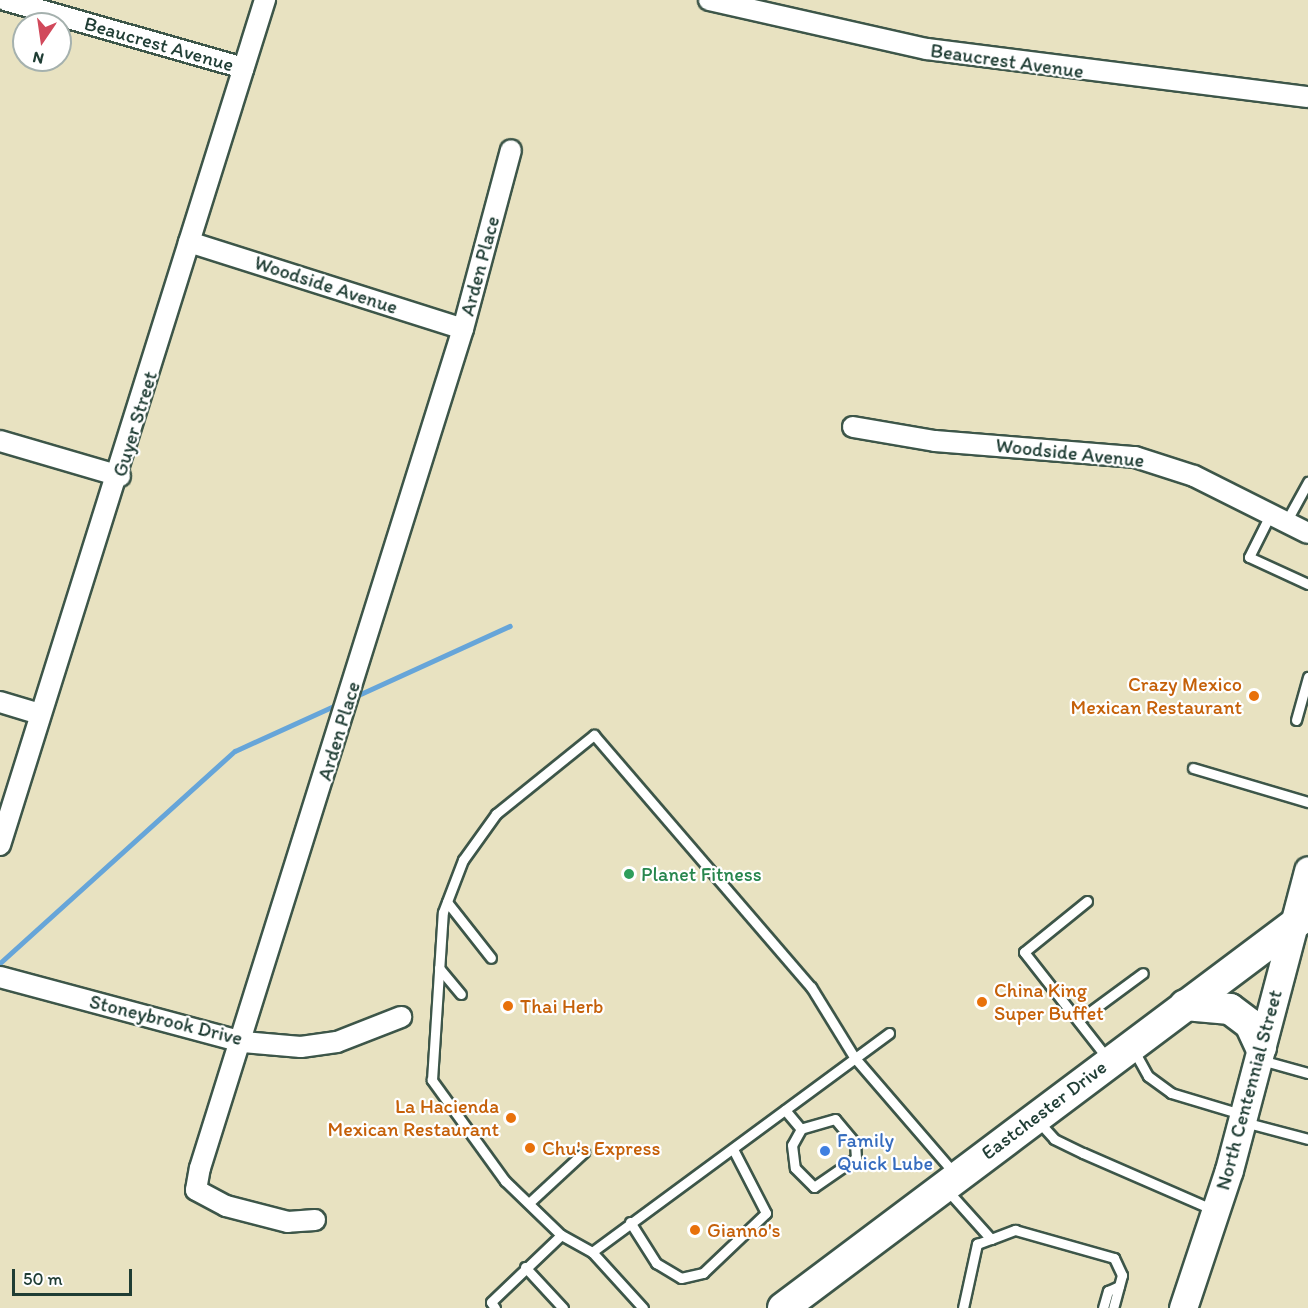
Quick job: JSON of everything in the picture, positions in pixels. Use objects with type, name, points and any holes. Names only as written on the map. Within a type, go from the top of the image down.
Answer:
[{"type":"main road","name":"Eastchester Drive","points":[[783,1308],[1300,920]]},
{"type":"main road","points":[[1185,1005],[1230,1009],[1250,1024],[1259,1054]]},
{"type":"street","name":"Beaucrest Avenue","points":[[5,0],[244,68]]},
{"type":"street","name":"Guyer Street","points":[[0,845],[40,714],[120,476],[189,242],[265,0]]},
{"type":"street","name":"Beaucrest Avenue","points":[[709,0],[927,49],[1308,97]]},
{"type":"street","name":"Arden Place","points":[[315,1220],[262,1218],[196,1190],[463,329],[511,150]]},
{"type":"street","name":"Woodside Avenue","points":[[189,242],[463,329]]},
{"type":"street","name":"Woodside Avenue","points":[[853,428],[935,441],[1135,457],[1194,476],[1308,533]]},
{"type":"street","points":[[0,441],[120,476]]},
{"type":"street","points":[[0,702],[40,714]]},
{"type":"street","name":"North Centennial Street","points":[[1183,1308],[1216,1211],[1259,1054],[1300,920],[1308,870]]},
{"type":"street","name":"Stoneybrook Drive","points":[[0,976],[243,1042],[301,1047],[337,1042],[401,1017]]},
{"type":"lane","points":[[1308,482],[1249,557],[1308,584]]},
{"type":"lane","points":[[1296,720],[1308,677]]},
{"type":"lane","points":[[643,1308],[592,1252],[561,1235],[505,1181],[432,1080],[439,968],[447,902],[463,860],[496,814],[594,735],[812,987],[854,1057],[950,1181],[991,1239]]},
{"type":"lane","points":[[1193,768],[1308,802]]},
{"type":"lane","points":[[447,902],[491,958]]},
{"type":"lane","points":[[1087,902],[1024,952],[1079,1020],[1171,1093],[1308,1138]]},
{"type":"lane","points":[[439,968],[460,994]]},
{"type":"lane","points":[[1079,1020],[1143,973]]},
{"type":"lane","points":[[592,1252],[889,1033]]},
{"type":"lane","points":[[1259,1054],[1308,1073]]},
{"type":"lane","points":[[785,1110],[801,1129]]},
{"type":"lane","points":[[1035,1117],[1054,1139],[1216,1211]]},
{"type":"lane","points":[[835,1119],[855,1143],[856,1158],[814,1187],[791,1155],[801,1129],[835,1119]]},
{"type":"lane","points":[[630,1222],[656,1263],[681,1278],[704,1273],[766,1213],[733,1149]]},
{"type":"lane","points":[[529,1203],[584,1152]]},
{"type":"lane","points":[[963,1308],[976,1244],[1015,1230],[1114,1258],[1122,1275],[1113,1308]]},
{"type":"lane","points":[[495,1308],[491,1302],[561,1235]]},
{"type":"lane","points":[[525,1267],[563,1308]]},
{"type":"lane","points":[[1103,1308],[1108,1291],[1119,1286]]},
{"type":"waterway","points":[[354,697],[510,626]]},
{"type":"waterway","points":[[0,963],[235,751],[338,704]]},
{"type":"place","name":"Crazy Mexico Mexican Restaurant","points":[[1254,696]]},
{"type":"place","name":"Planet Fitness","points":[[629,874]]},
{"type":"place","name":"China King Super Buffet","points":[[982,1002]]},
{"type":"place","name":"Thai Herb","points":[[508,1006]]},
{"type":"place","name":"La Hacienda Mexican Restaurant","points":[[511,1118]]},
{"type":"place","name":"Chu's Express","points":[[530,1148]]},
{"type":"place","name":"Family Quick Lube","points":[[825,1151]]},
{"type":"place","name":"Gianno's","points":[[695,1230]]}]
